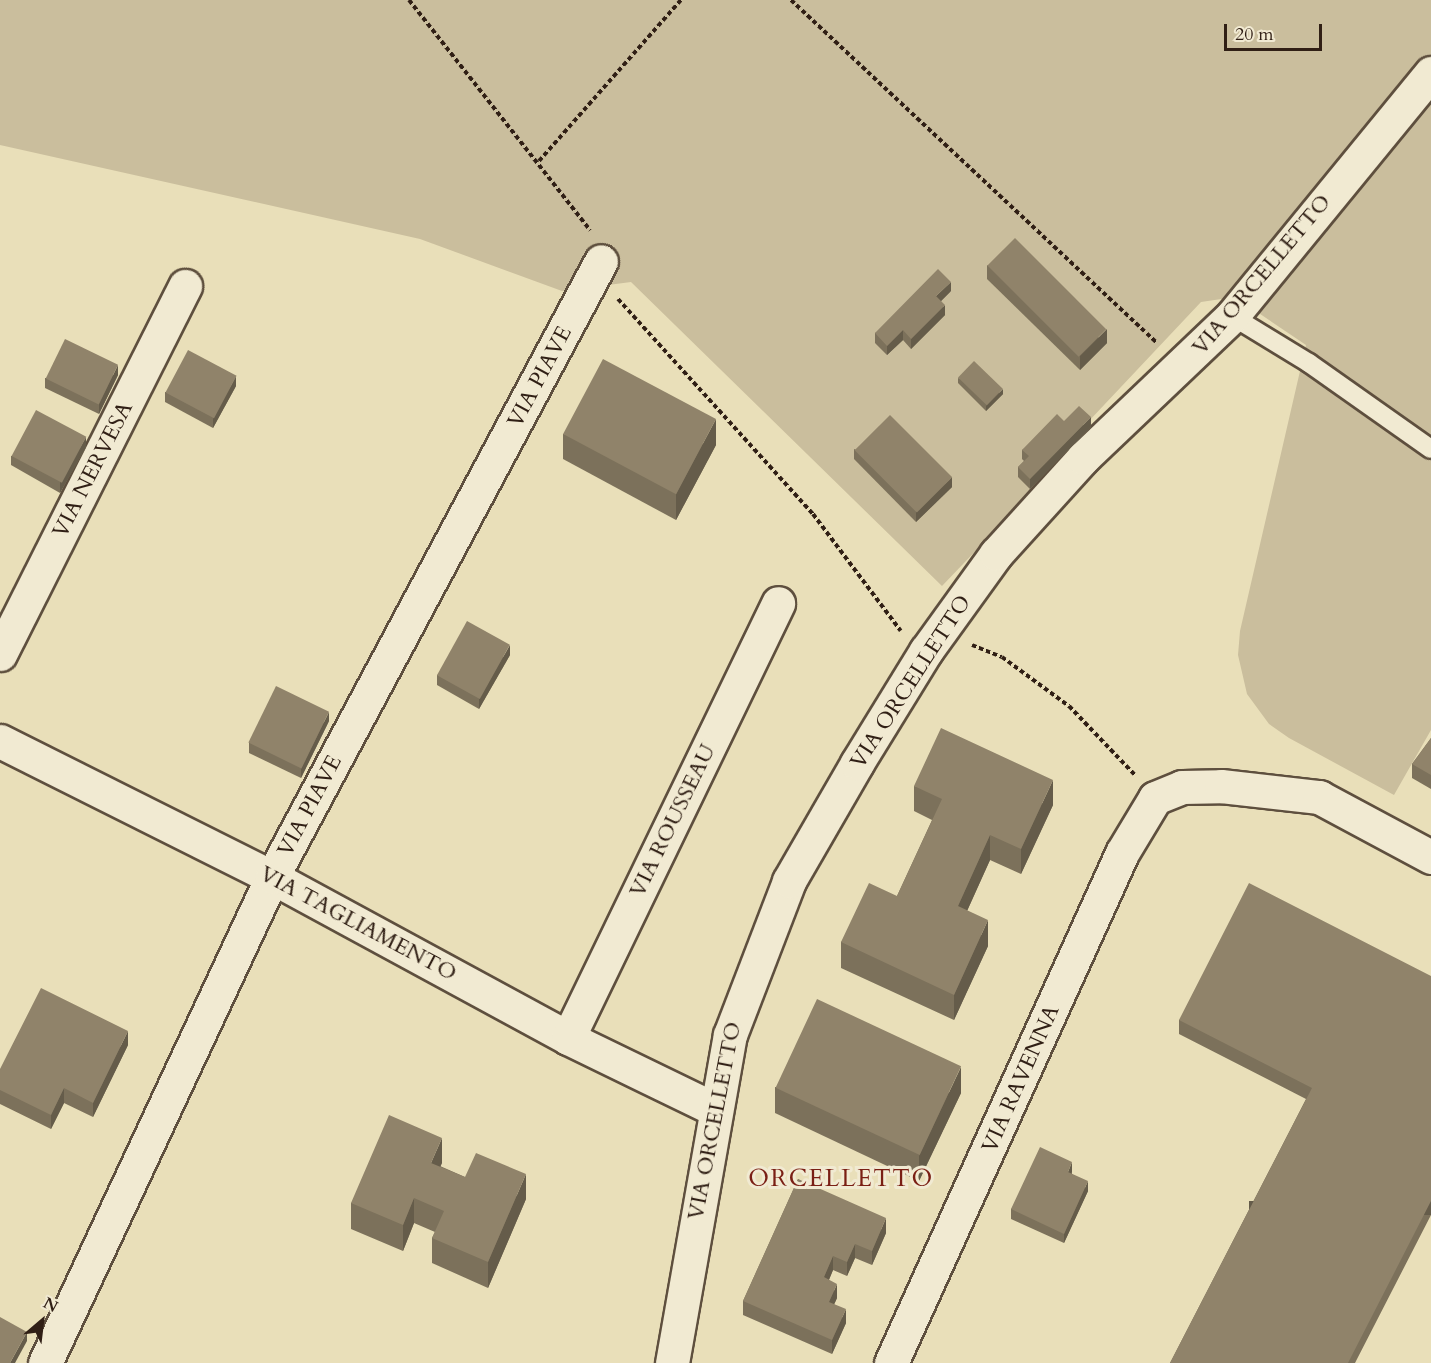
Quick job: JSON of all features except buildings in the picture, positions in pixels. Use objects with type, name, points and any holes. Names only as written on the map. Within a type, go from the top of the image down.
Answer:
[{"type":"street","name":"VIA ORCELLETTO","points":[[681,1359],[714,1109],[730,1035],[789,881],[926,651],[1037,507],[1185,366],[1232,316],[1431,73]]},
{"type":"street","name":"VIA PIAVE","points":[[45,1363],[272,877],[601,261]]},
{"type":"street","name":"VIA NERVESA","points":[[0,654],[185,286]]},
{"type":"street","name":"VIA ROUSSEAU","points":[[568,1038],[778,603]]},
{"type":"street","name":"VIA TAGLIAMENTO","points":[[0,741],[272,877],[568,1038],[714,1109]]},
{"type":"street","points":[[1155,798],[1182,787],[1221,786],[1319,797],[1431,857]]},
{"type":"street","name":"VIA RAVENNA","points":[[891,1363],[1122,853],[1155,798]]},
{"type":"lane","points":[[1232,316],[1309,363],[1431,449]]},
{"type":"path","points":[[409,0],[539,161],[600,243],[601,261],[614,294],[655,344],[774,468],[910,643],[926,651],[966,643],[1002,657],[1069,706],[1155,798]]},
{"type":"path","points":[[539,161],[681,0]]},
{"type":"path","points":[[791,0],[1185,366]]},
{"type":"shaded area","points":[[0,0],[1431,0],[1431,730],[1394,795],[1289,738],[1269,724],[1247,694],[1238,655],[1240,631],[1306,345],[1235,297],[1201,302],[1088,422],[1093,428],[942,586],[631,282],[562,291],[420,239],[0,145]]},
{"type":"district","name":"ORCELLETTO","points":[[841,1179]]}]
